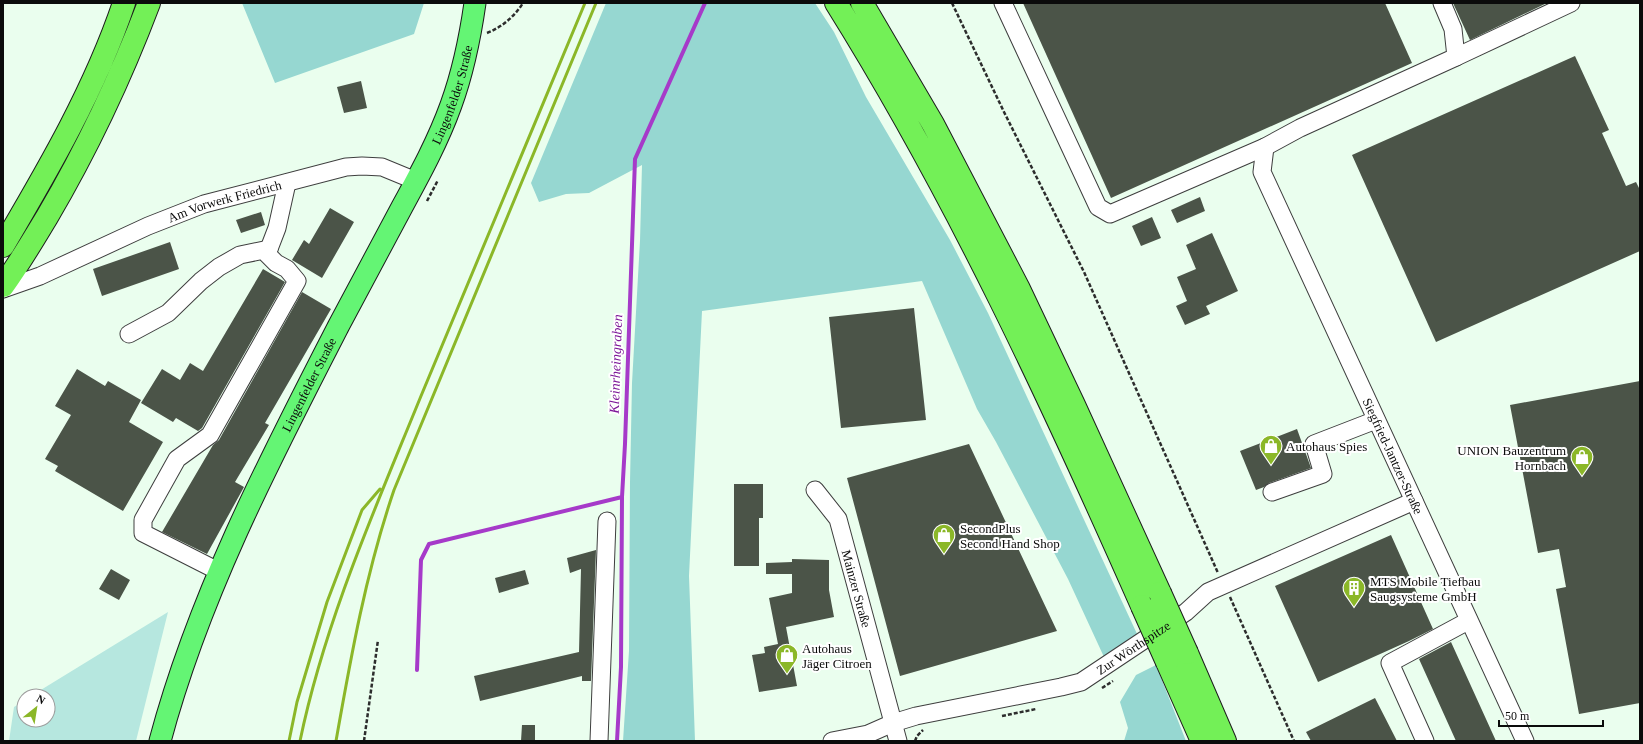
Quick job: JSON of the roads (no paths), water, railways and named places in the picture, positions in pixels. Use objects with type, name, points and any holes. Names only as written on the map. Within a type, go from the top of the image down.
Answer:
[{"type":"highway","points":[[3,246],[62,146],[91,83],[124,3]]},
{"type":"highway","points":[[3,288],[47,216],[90,140],[118,81],[149,3]]},
{"type":"highway","points":[[836,3],[912,129],[974,246],[1046,393],[1142,606],[1177,658],[1225,741]]},
{"type":"highway","points":[[862,3],[933,124],[1018,287],[1074,405],[1160,593],[1177,658],[1202,741]]},
{"type":"main road","name":"Lingenfelder Straße","points":[[160,741],[195,633],[220,572],[270,460],[339,325],[435,144],[451,104],[471,35],[475,3]]},
{"type":"street","points":[[1003,3],[1098,207],[1110,214],[1265,147],[1300,128],[1571,3]]},
{"type":"street","points":[[1442,3],[1453,29],[1456,57]]},
{"type":"street","name":"Siegfried-Jantzer-Straße","points":[[1265,147],[1262,172],[1468,621],[1525,741]]},
{"type":"street","name":"Am Vorwerk Friedrich","points":[[3,288],[40,276],[148,226],[204,204],[346,167],[382,167],[416,181]]},
{"type":"street","points":[[220,572],[143,533],[143,520],[177,459],[210,435],[297,281],[287,269],[276,263],[267,254],[276,228],[287,183]]},
{"type":"street","points":[[129,334],[168,313],[201,281],[219,267],[240,255],[269,249]]},
{"type":"street","points":[[1272,492],[1323,474],[1314,444],[1376,420]]},
{"type":"street","name":"Mainzer Straße","points":[[815,490],[838,519],[898,741]]},
{"type":"street","name":"Zur Wörthspitze","points":[[832,741],[868,734],[893,723],[916,716],[1061,688],[1081,682],[1186,612],[1208,592],[1414,501]]},
{"type":"street","points":[[599,741],[607,521]]},
{"type":"street","points":[[1425,741],[1390,663],[1468,621]]},
{"type":"waterway","name":"Kleinrheingraben","points":[[617,741],[621,667],[622,497],[635,159],[705,3]]},
{"type":"waterway","points":[[417,670],[421,560],[429,544],[622,497]]},
{"type":"railway","points":[[300,741],[310,696],[323,652],[337,609],[369,523],[585,3]]},
{"type":"railway","points":[[336,741],[367,583],[394,490],[596,3]]},
{"type":"railway","points":[[289,741],[297,702],[327,602],[362,510],[380,489]]},
{"type":"place","name":"Autohaus Spies","points":[[1271,466]]},
{"type":"place","name":"UNION Bauzentrum Hornbach","points":[[1582,476]]},
{"type":"place","name":"SecondPlus Second Hand Shop","points":[[944,554]]},
{"type":"place","name":"MTS Mobile Tiefbau Saugsysteme GmbH","points":[[1354,608]]},
{"type":"place","name":"Autohaus Jäger Citroen","points":[[787,674]]}]
